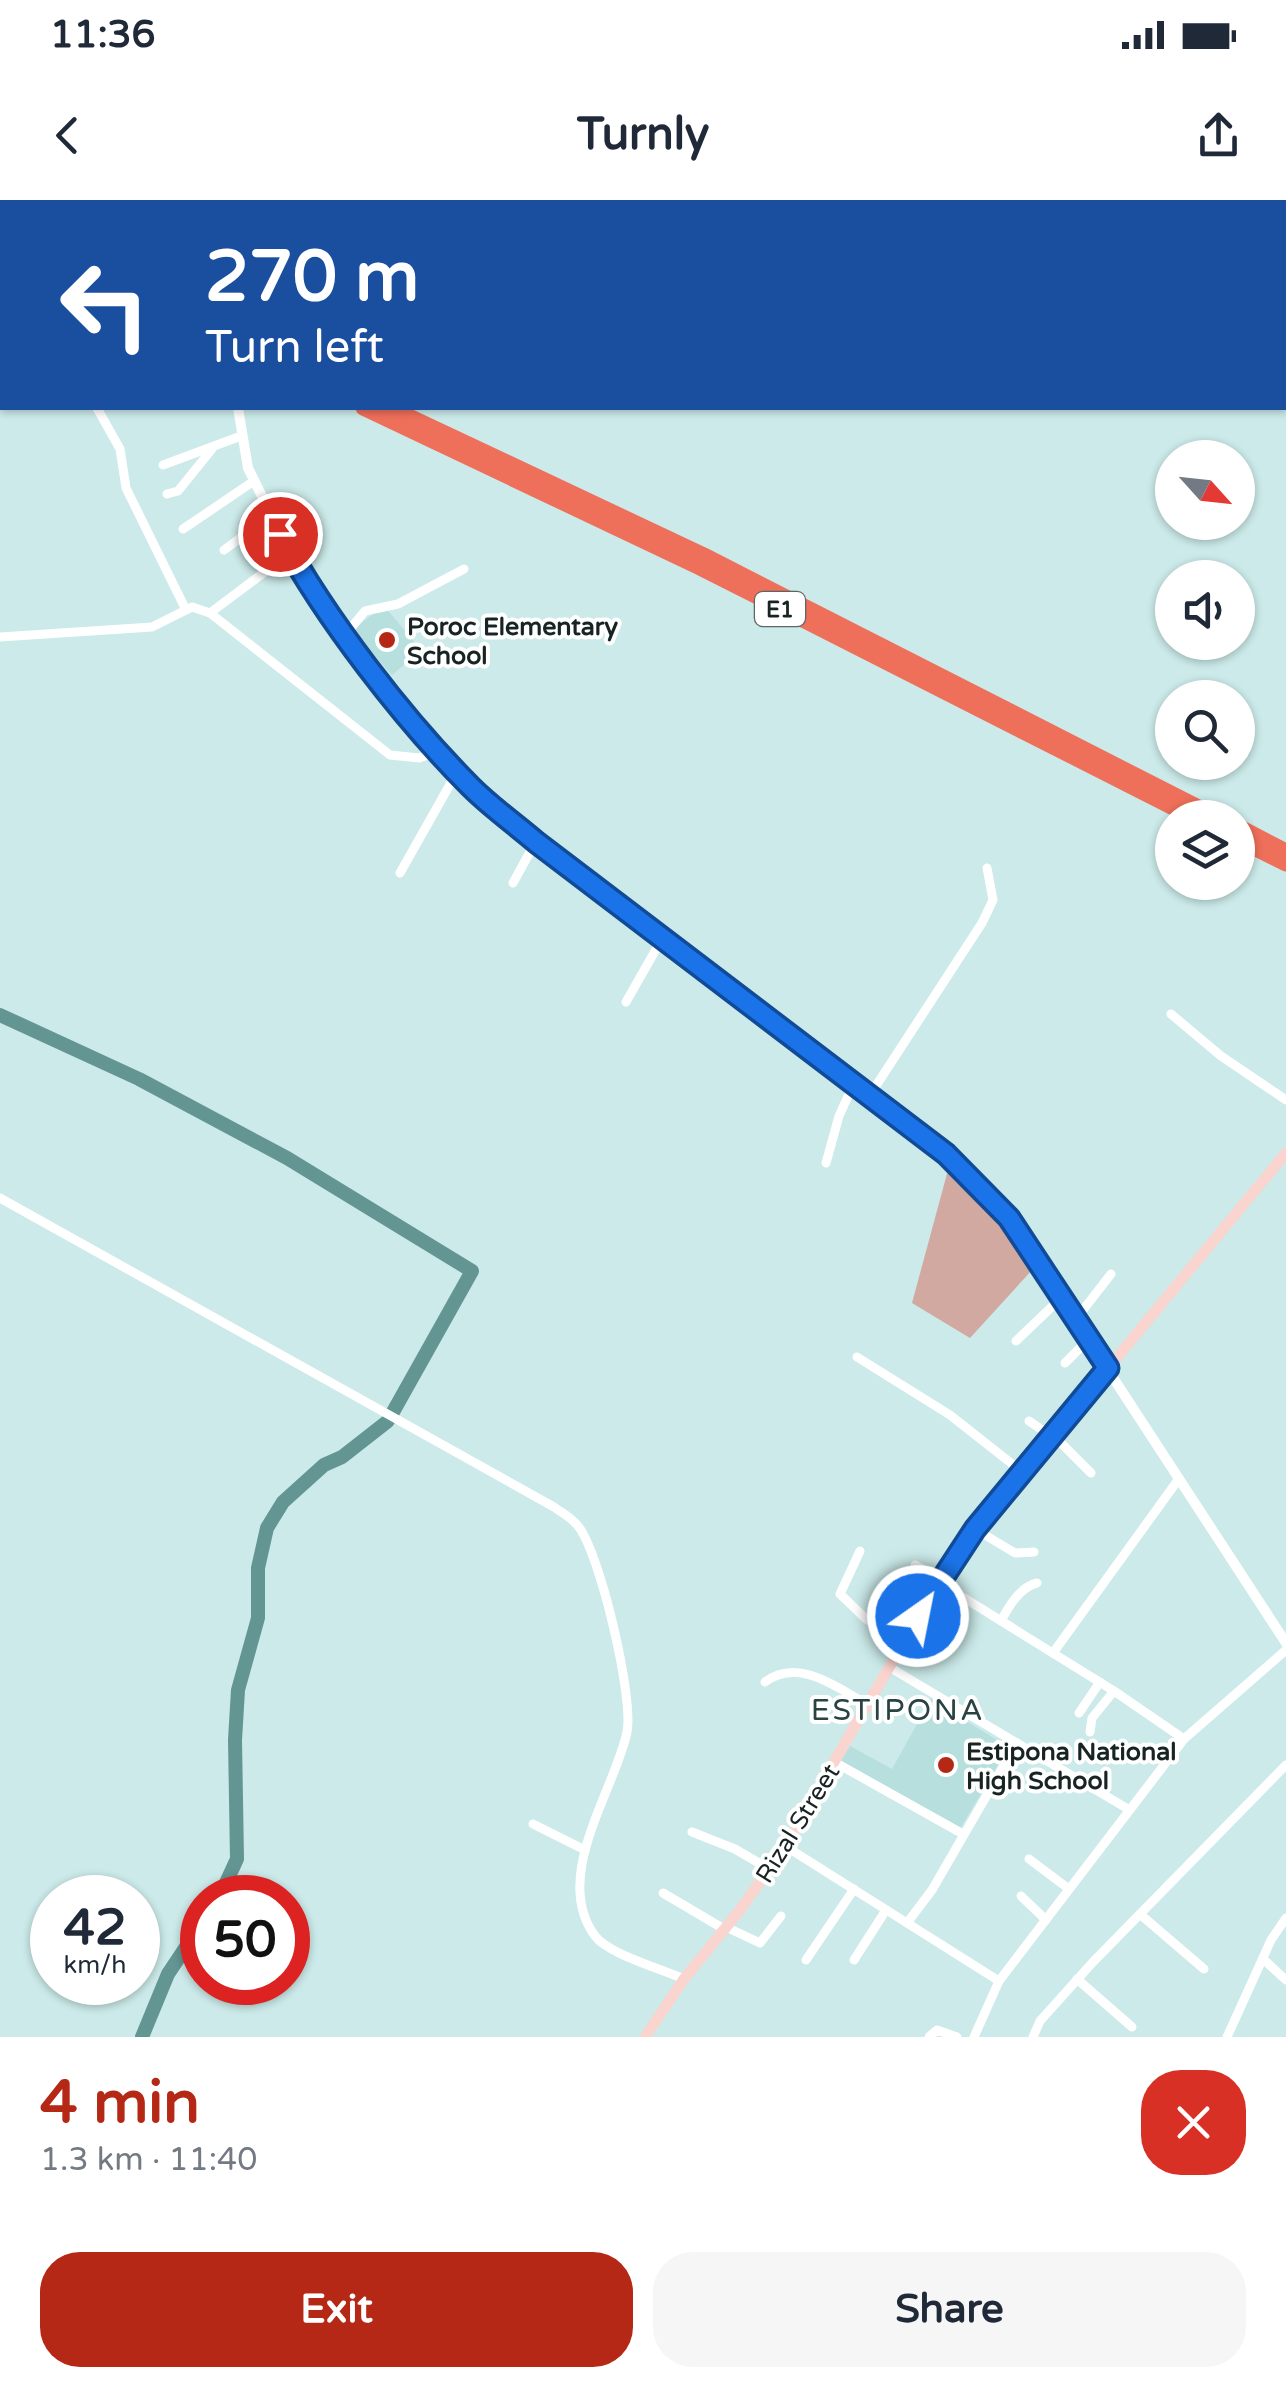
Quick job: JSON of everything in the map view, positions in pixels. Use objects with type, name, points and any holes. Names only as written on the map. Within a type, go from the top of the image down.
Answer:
[{"type":"highway","name":"E1","points":[[367,410],[715,575],[1159,800]]},
{"type":"highway","name":"E1","points":[[396,410],[704,556],[1185,800]]},
{"type":"highway","points":[[1255,835],[1286,851]]},
{"type":"highway","points":[[1255,848],[1286,864]]},
{"type":"main road","name":"Rizal Street","points":[[644,2037],[684,1978],[786,1846],[918,1616],[975,1529],[1286,1153]]},
{"type":"street","points":[[98,410],[120,449],[126,488],[186,610]]},
{"type":"street","points":[[238,410],[254,481],[290,553],[345,635],[439,752],[536,842],[946,1154],[1009,1218],[1286,1646],[1184,1740],[1128,1810],[999,1981],[974,2037]]},
{"type":"street","points":[[163,465],[241,436]]},
{"type":"street","points":[[167,494],[178,492],[213,446]]},
{"type":"street","points":[[183,528],[254,481]]},
{"type":"street","points":[[224,550],[270,516]]},
{"type":"street","points":[[210,613],[290,553]]},
{"type":"street","points":[[345,635],[365,610],[398,604],[464,570]]},
{"type":"street","points":[[0,637],[152,627],[192,607],[210,613],[390,754],[419,758],[439,752]]},
{"type":"street","points":[[400,873],[457,772]]},
{"type":"street","points":[[513,882],[536,842]]},
{"type":"street","points":[[870,1095],[982,923],[992,900],[988,868]]},
{"type":"street","points":[[626,1002],[663,937]]},
{"type":"street","points":[[1171,1014],[1221,1056],[1286,1100]]},
{"type":"street","points":[[826,1162],[839,1116],[854,1083]]},
{"type":"street","points":[[0,1198],[554,1507],[579,1527],[604,1595],[623,1664],[630,1712],[626,1736],[596,1810],[582,1862],[583,1908],[602,1944],[684,1978]]},
{"type":"street","points":[[1076,1319],[1110,1274]]},
{"type":"street","points":[[1016,1341],[1062,1298]]},
{"type":"street","points":[[1064,1363],[1088,1339]]},
{"type":"street","points":[[857,1357],[950,1415],[1021,1471]]},
{"type":"street","points":[[1028,1421],[1051,1435],[1090,1473]]},
{"type":"street","points":[[1053,1653],[1178,1480]]},
{"type":"street","points":[[975,1529],[1016,1553],[1034,1552]]},
{"type":"street","points":[[860,1551],[840,1594],[866,1619],[904,1642]]},
{"type":"street","points":[[915,1564],[1184,1740]]},
{"type":"street","points":[[1001,1621],[1016,1596],[1037,1584]]},
{"type":"street","points":[[879,1592],[918,1616]]},
{"type":"street","points":[[889,1667],[1128,1810]]},
{"type":"street","points":[[765,1682],[782,1670],[793,1671],[832,1684],[868,1705]]},
{"type":"street","points":[[1079,1713],[1100,1682]]},
{"type":"street","points":[[1090,1732],[1092,1718],[1114,1691]]},
{"type":"street","points":[[908,1923],[932,1890],[1017,1743]]},
{"type":"street","points":[[836,1762],[962,1834]]},
{"type":"street","points":[[1033,2037],[1040,2021],[1078,1980],[1237,1812],[1286,1766]]},
{"type":"street","points":[[533,1824],[585,1850]]},
{"type":"street","points":[[692,1832],[769,1870]]},
{"type":"street","points":[[786,1846],[999,1981]]},
{"type":"street","points":[[1029,1859],[1068,1889]]},
{"type":"street","points":[[806,1960],[854,1889]]},
{"type":"street","points":[[663,1892],[725,1928],[760,1943],[781,1916]]},
{"type":"street","points":[[1021,1896],[1046,1920]]},
{"type":"street","points":[[854,1960],[886,1910]]},
{"type":"street","points":[[1141,1915],[1204,1969]]},
{"type":"street","points":[[1227,2037],[1286,1918]]},
{"type":"street","points":[[1263,1959],[1286,1980]]},
{"type":"street","points":[[1078,1980],[1132,2027]]},
{"type":"street","points":[[929,2037],[938,2030],[957,2037]]},
{"type":"shaded area","name":"Poroc Elementary School","points":[[384,606],[421,650],[392,675],[352,630]]},
{"type":"shaded area","points":[[948,1170],[1002,1222],[1033,1269],[970,1338],[912,1303]]},
{"type":"shaded area","name":"Estipona National High School","points":[[931,1699],[1008,1747],[960,1829],[841,1761],[850,1746],[892,1769]]},
{"type":"waterway","points":[[0,1015],[139,1079],[287,1158],[472,1271],[393,1412]]},
{"type":"waterway","points":[[230,1875],[237,1859],[238,1690],[258,1618],[258,1568],[267,1528],[283,1502],[324,1465],[342,1457],[388,1421]]},
{"type":"waterway","points":[[142,2037],[168,1974],[180,1956]]},
{"type":"place","name":"Poroc Elementary School","points":[[387,640]]},
{"type":"place","name":"Estipona National High School","points":[[946,1765]]},
{"type":"district","name":"ESTIPONA","points":[[898,1710]]},
{"type":"route","points":[[280,534],[328,612],[367,665],[472,788],[536,842],[946,1154],[1009,1218],[1108,1368],[975,1529],[918,1616]]}]
